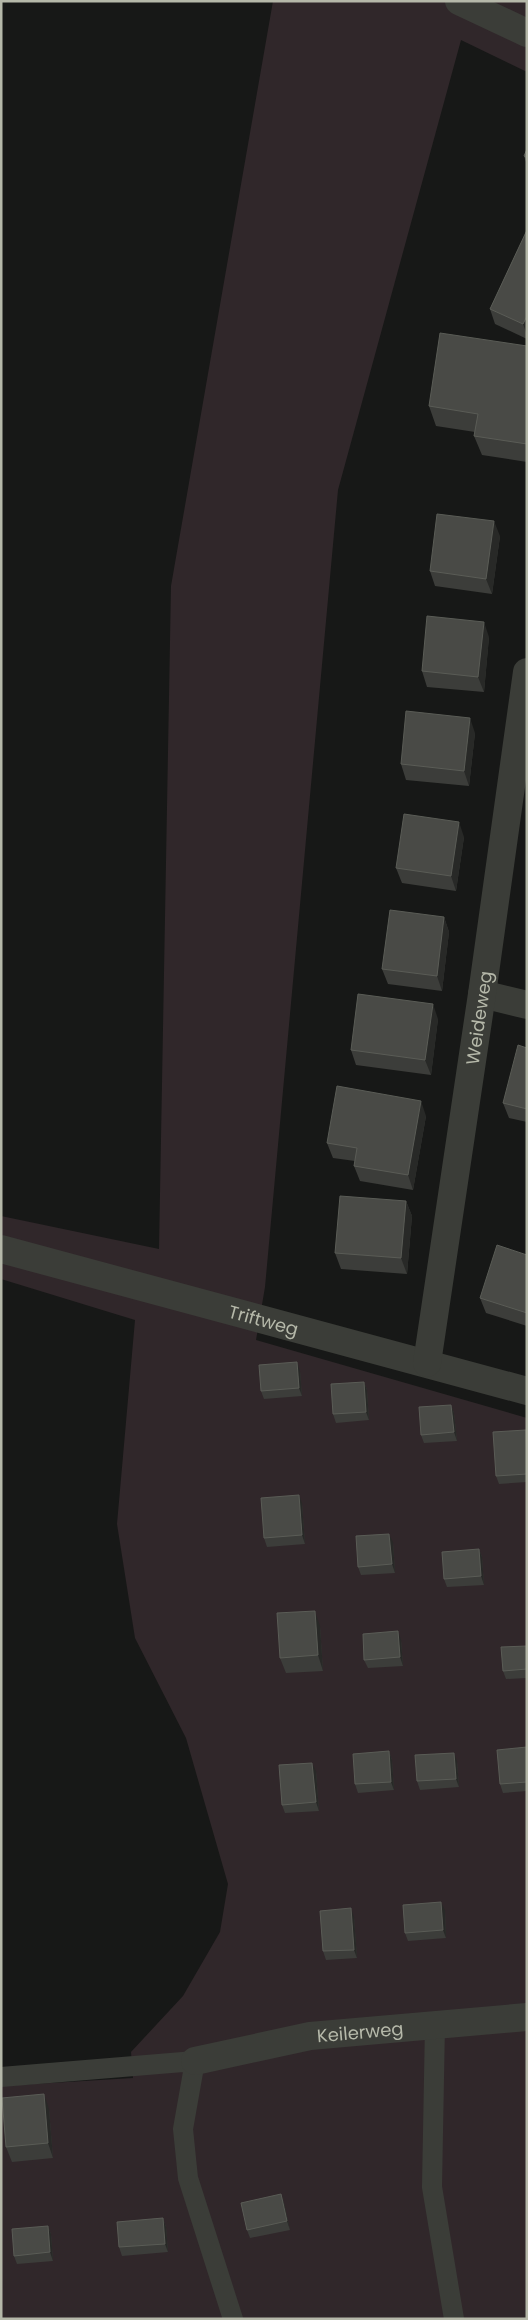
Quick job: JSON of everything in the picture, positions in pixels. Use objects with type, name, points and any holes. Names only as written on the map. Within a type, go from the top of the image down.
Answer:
[{"type":"street","points":[[465,3],[527,33]]},
{"type":"street","name":"Weideweg","points":[[428,1363],[527,672]]},
{"type":"street","points":[[482,994],[527,1005]]},
{"type":"street","name":"Triftweg","points":[[1,1249],[527,1391]]},
{"type":"street","name":"Keilerweg","points":[[195,2061],[310,2036],[527,2017]]},
{"type":"lane","points":[[435,2024],[432,2187],[454,2319]]},
{"type":"lane","points":[[1,2077],[195,2061],[183,2129],[188,2178],[233,2319]]},
{"type":"shaded area","points":[[273,1],[527,1],[527,72],[461,40],[338,490],[265,1287],[256,1340],[527,1418],[527,2319],[1,2319],[1,2086],[133,2078],[131,2052],[183,1996],[220,1932],[228,1884],[186,1738],[135,1638],[117,1524],[135,1320],[1,1279],[1,1216],[159,1249],[171,586]]},
{"type":"building","points":[[527,230],[527,316],[523,324],[490,309]]},
{"type":"building","points":[[440,333],[527,346],[527,444],[474,436],[478,414],[429,406]]},
{"type":"building","points":[[437,514],[494,521],[486,579],[430,571]]},
{"type":"building","points":[[427,616],[484,622],[478,677],[422,671]]},
{"type":"building","points":[[406,711],[470,718],[464,771],[401,764]]},
{"type":"building","points":[[404,814],[459,822],[451,876],[396,868]]},
{"type":"building","points":[[390,910],[444,917],[437,976],[382,969]]},
{"type":"building","points":[[358,994],[433,1004],[425,1060],[351,1050]]},
{"type":"building","points":[[518,1045],[527,1048],[527,1109],[503,1103]]},
{"type":"building","points":[[337,1086],[421,1101],[408,1175],[354,1166],[357,1148],[327,1143]]},
{"type":"building","points":[[340,1196],[406,1201],[401,1258],[335,1253]]},
{"type":"building","points":[[497,1245],[527,1255],[527,1313],[480,1298]]},
{"type":"building","points":[[297,1362],[299,1388],[261,1391],[259,1365]]},
{"type":"building","points":[[364,1382],[366,1412],[333,1414],[331,1384]]},
{"type":"building","points":[[451,1405],[454,1432],[421,1435],[419,1407]]},
{"type":"building","points":[[526,1430],[527,1474],[496,1476],[493,1432]]},
{"type":"building","points":[[299,1495],[302,1535],[264,1538],[261,1498]]},
{"type":"building","points":[[389,1534],[392,1564],[358,1567],[356,1536]]},
{"type":"building","points":[[479,1549],[481,1576],[444,1579],[442,1552]]},
{"type":"building","points":[[315,1611],[318,1655],[280,1658],[277,1613]]},
{"type":"building","points":[[398,1631],[400,1657],[364,1660],[363,1634]]},
{"type":"building","points":[[527,1646],[527,1669],[503,1671],[501,1647]]},
{"type":"building","points":[[527,1747],[527,1782],[500,1784],[497,1750]]},
{"type":"building","points":[[389,1751],[391,1782],[355,1784],[353,1754]]},
{"type":"building","points":[[454,1753],[456,1779],[417,1781],[415,1755]]},
{"type":"building","points":[[312,1763],[316,1802],[282,1805],[279,1765]]},
{"type":"building","points":[[441,1902],[443,1930],[405,1933],[403,1905]]},
{"type":"building","points":[[351,1908],[354,1950],[323,1951],[320,1911]]},
{"type":"building","points":[[44,2094],[48,2143],[6,2147],[2,2098]]},
{"type":"building","points":[[281,2194],[287,2221],[247,2230],[241,2203]]},
{"type":"building","points":[[163,2218],[165,2244],[119,2247],[117,2222]]},
{"type":"building","points":[[48,2226],[50,2252],[14,2256],[12,2229]]}]
